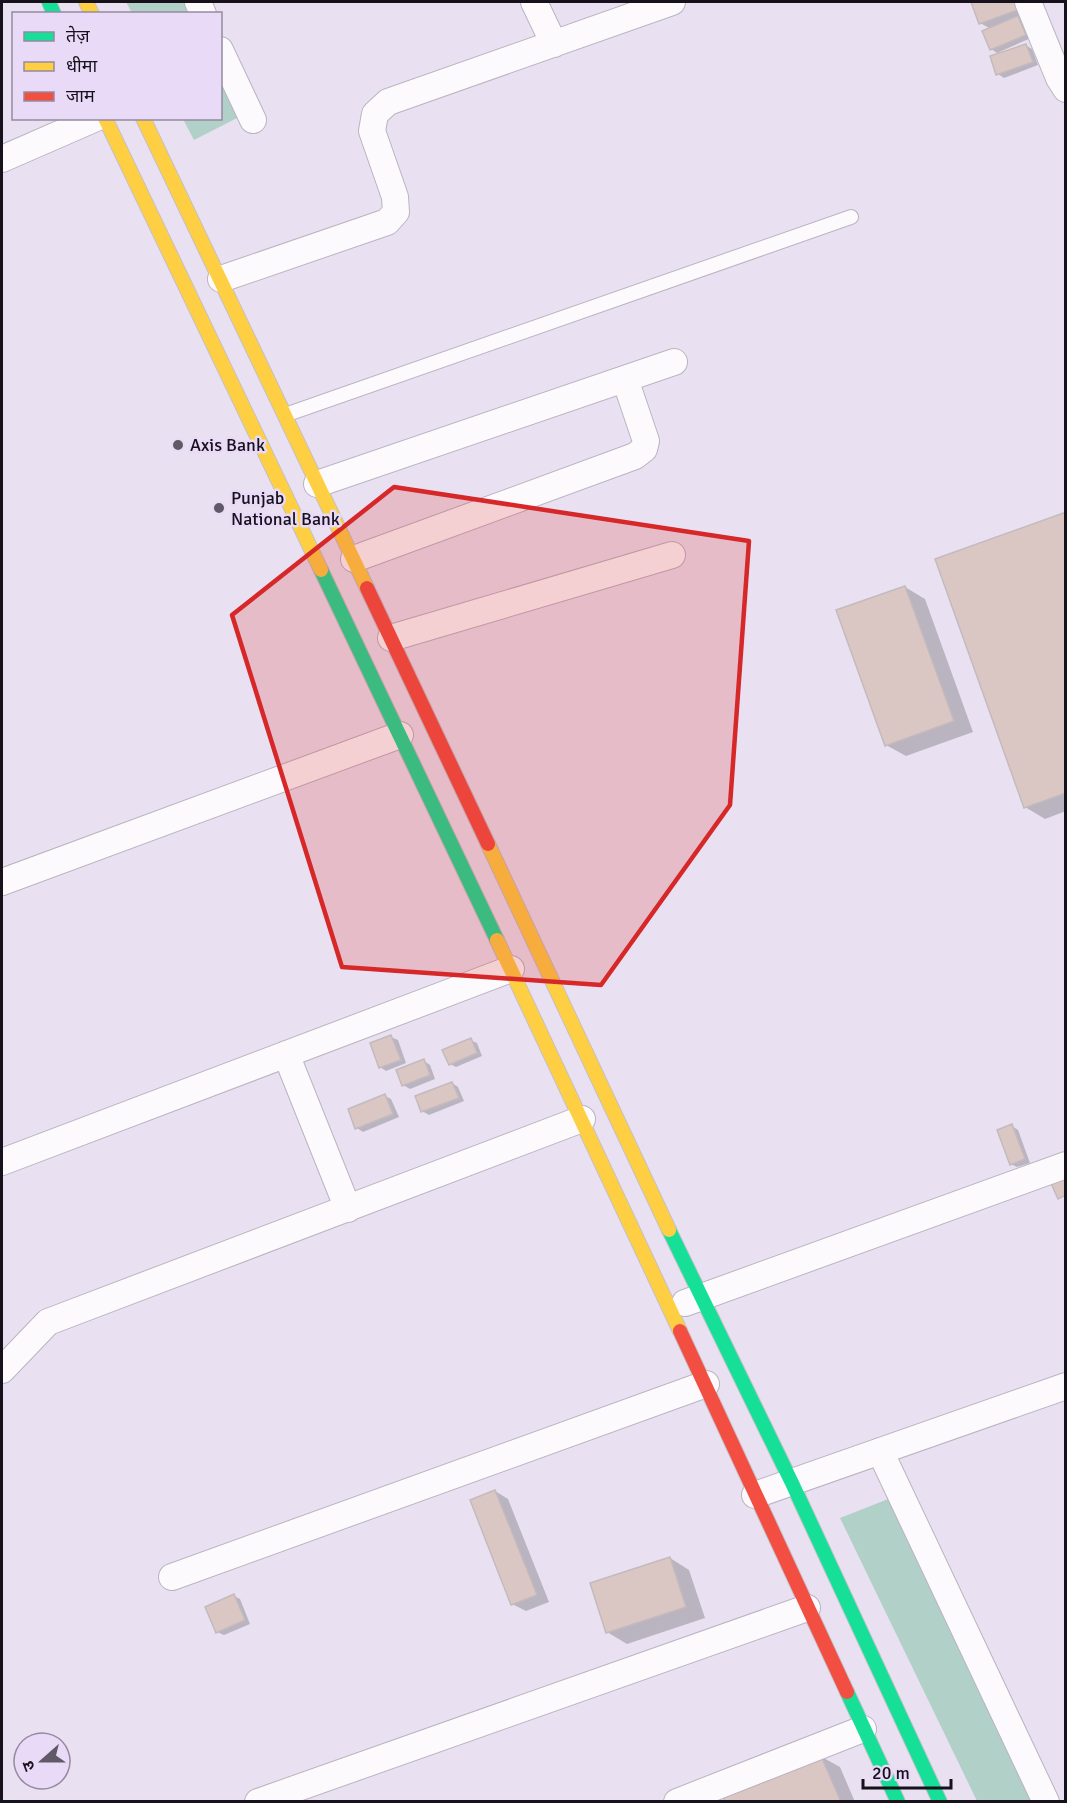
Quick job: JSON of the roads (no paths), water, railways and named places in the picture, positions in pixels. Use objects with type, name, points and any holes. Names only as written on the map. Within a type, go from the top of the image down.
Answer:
[{"type":"main road","points":[[106,120],[582,1119],[898,1802]]},
{"type":"main road","points":[[144,120],[354,559],[701,1297],[792,1483],[940,1802]]},
{"type":"street","points":[[534,2],[554,44]]},
{"type":"street","points":[[220,279],[387,222],[396,213],[395,197],[372,131],[375,114],[388,102],[672,2]]},
{"type":"street","points":[[1028,2],[1065,89]]},
{"type":"street","points":[[222,54],[253,120]]},
{"type":"street","points":[[2,159],[91,120]]},
{"type":"street","points":[[317,484],[674,362]]},
{"type":"street","points":[[354,559],[635,456],[644,449],[646,441],[625,379]]},
{"type":"street","points":[[391,638],[672,555]]},
{"type":"street","points":[[2,882],[400,735]]},
{"type":"street","points":[[2,1162],[510,969]]},
{"type":"street","points":[[286,1054],[348,1209]]},
{"type":"street","points":[[2,1370],[48,1322],[582,1119]]},
{"type":"street","points":[[671,1308],[1065,1165]]},
{"type":"street","points":[[172,1577],[706,1384]]},
{"type":"street","points":[[756,1495],[1065,1386]]},
{"type":"street","points":[[880,1451],[1046,1802]]},
{"type":"street","points":[[258,1802],[807,1608]]},
{"type":"street","points":[[677,1802],[863,1729]]},
{"type":"lane","points":[[285,415],[851,217]]},
{"type":"place","name":"Axis Bank","points":[[178,445]]},
{"type":"place","name":"Punjab National Bank","points":[[219,508]]}]
